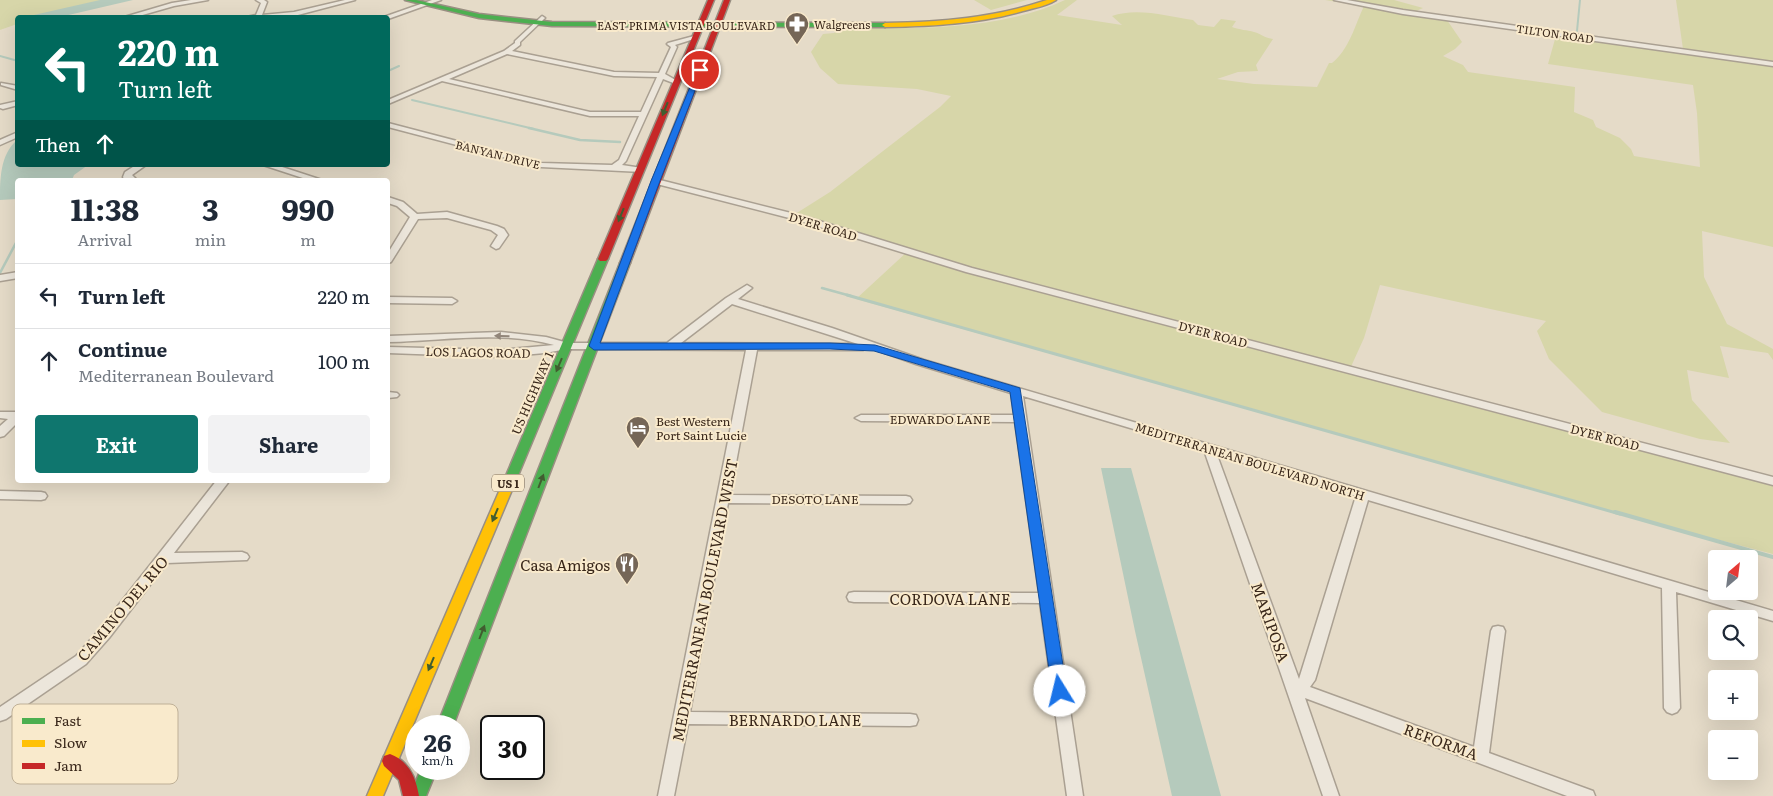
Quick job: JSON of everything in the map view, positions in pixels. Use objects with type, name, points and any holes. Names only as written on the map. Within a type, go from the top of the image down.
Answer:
[{"type":"main road","name":"EAST PRIMA VISTA BOULEVARD","points":[[408,0],[431,1],[479,16],[539,20],[884,25],[954,22],[1018,12],[1053,0]]},
{"type":"main road","name":"US HIGHWAY 1","points":[[375,796],[567,346],[711,0]]},
{"type":"main road","name":"US 1","points":[[449,715],[727,0]]},
{"type":"main road","name":"EAST PRIMA VISTA BOULEVARD","points":[[718,23],[919,20],[980,14],[1009,9],[1037,0]]},
{"type":"main road","points":[[642,165],[656,181]]},
{"type":"main road","points":[[642,165],[651,194]]},
{"type":"main road","points":[[414,705],[416,715]]},
{"type":"main road","points":[[390,760],[400,767],[405,774],[411,796]]},
{"type":"main road","points":[[418,796],[425,780]]},
{"type":"street","points":[[135,15],[174,4],[205,0]]},
{"type":"street","points":[[259,0],[264,2],[259,15]]},
{"type":"street","points":[[269,15],[311,11],[352,0]]},
{"type":"street","name":"TILTON ROAD","points":[[1337,0],[1404,12],[1773,64]]},
{"type":"street","points":[[390,16],[431,1]]},
{"type":"street","points":[[390,99],[506,52],[518,44],[517,42],[539,20]]},
{"type":"street","points":[[614,168],[622,161],[644,114],[674,47],[670,44],[694,38]]},
{"type":"street","points":[[403,94],[517,42]]},
{"type":"street","points":[[506,52],[614,74],[661,75],[676,82]]},
{"type":"street","points":[[440,79],[590,114],[644,114]]},
{"type":"street","points":[[3,84],[15,87]]},
{"type":"street","points":[[2,108],[15,103]]},
{"type":"street","name":"BANYAN DRIVE","points":[[390,127],[445,143]]},
{"type":"street","name":"BANYAN DRIVE","points":[[390,130],[540,167],[593,169],[642,165]]},
{"type":"street","points":[[0,142],[15,135]]},
{"type":"street","points":[[131,178],[127,175],[139,167]]},
{"type":"street","points":[[274,167],[311,178]]},
{"type":"street","name":"BANYAN DRIVE","points":[[593,169],[618,173],[634,182]]},
{"type":"street","name":"DYER ROAD","points":[[656,181],[800,218],[969,270],[1773,481]]},
{"type":"street","points":[[390,201],[400,204],[416,217],[447,215],[494,228],[501,231],[503,235],[496,246]]},
{"type":"street","points":[[390,257],[416,217]]},
{"type":"street","points":[[0,278],[15,276]]},
{"type":"street","points":[[669,347],[747,288]]},
{"type":"street","points":[[390,300],[452,301]]},
{"type":"street","name":"MEDITERRANEAN BOULEVARD NORTH","points":[[730,300],[828,330],[875,348],[1208,449],[1773,616]]},
{"type":"street","name":"LOS LAGOS ROAD","points":[[390,339],[482,336],[546,338],[567,346]]},
{"type":"street","points":[[567,346],[875,348]]},
{"type":"street","name":"LOS LAGOS ROAD","points":[[390,350],[515,354],[540,353],[567,346]]},
{"type":"street","name":"MEDITERRANEAN BOULEVARD WEST","points":[[666,796],[752,346]]},
{"type":"street","points":[[1016,390],[1075,796]]},
{"type":"street","points":[[0,415],[15,416]]},
{"type":"street","points":[[0,434],[15,418]]},
{"type":"street","name":"EDWARDO LANE","points":[[861,418],[1020,419]]},
{"type":"street","name":"MARIPOSA","points":[[1208,449],[1294,687],[1330,796]]},
{"type":"street","name":"CAMINO DEL RIO","points":[[16,704],[82,660],[222,483]]},
{"type":"street","points":[[0,495],[41,496]]},
{"type":"street","points":[[1294,687],[1303,684],[1307,680],[1363,495]]},
{"type":"street","name":"DESOTO LANE","points":[[723,499],[906,500]]},
{"type":"street","points":[[164,558],[242,556]]},
{"type":"street","points":[[1668,584],[1672,708]]},
{"type":"street","name":"CORDOVA LANE","points":[[854,597],[1045,598]]},
{"type":"street","points":[[1481,756],[1498,630]]},
{"type":"street","name":"REFORMA","points":[[1294,687],[1587,796]]},
{"type":"street","name":"CAMINO DEL RIO","points":[[0,715],[12,707]]},
{"type":"street","name":"BERNARDO LANE","points":[[681,718],[910,720]]},
{"type":"green space","points":[[0,0],[108,0],[47,15],[15,15],[15,25],[0,30]]},
{"type":"green space","points":[[974,0],[1027,0],[991,10]]},
{"type":"green space","points":[[1065,0],[1077,0],[1057,15],[1122,25],[1112,16],[1131,12],[1152,13],[1193,20],[1198,25],[1214,27],[1221,19],[1236,21],[1232,27],[1273,39],[1256,65],[1258,71],[1238,72],[1217,79],[1254,84],[1317,87],[1329,63],[1338,58],[1343,51],[1364,6],[1325,0],[1394,0],[1423,8],[1414,12],[1447,20],[1462,42],[1443,56],[1463,65],[1468,72],[1575,87],[1574,112],[1593,120],[1596,127],[1620,138],[1631,149],[1634,156],[1700,167],[1697,113],[1693,85],[1548,64],[1557,32],[1683,49],[1676,0],[1773,0],[1773,247],[1702,231],[1704,277],[1727,324],[1773,349],[1773,360],[1768,353],[1720,346],[1729,378],[1687,370],[1692,400],[1730,443],[1700,439],[1602,412],[1549,359],[1537,331],[1546,321],[1380,285],[1364,338],[1349,371],[1773,479],[1773,554],[1677,529],[856,299],[908,251],[792,216],[830,192],[940,107],[951,96],[917,89],[838,84],[820,68],[811,52],[823,34],[837,31],[833,28],[922,28],[951,26],[1010,18],[1038,11]]},
{"type":"shaded area","points":[[100,0],[133,0],[69,15],[34,15]]},
{"type":"shaded area","points":[[15,142],[15,167],[85,167],[73,178],[15,178],[15,199],[0,200],[2,168],[11,146]]},
{"type":"shaded area","points":[[1101,468],[1131,468],[1221,796],[1172,796]]},
{"type":"waterway","points":[[1577,31],[1580,0]]},
{"type":"waterway","points":[[0,56],[15,60]]},
{"type":"waterway","points":[[390,70],[399,66]]},
{"type":"waterway","points":[[412,100],[534,129]]},
{"type":"waterway","points":[[529,128],[580,140],[620,142]]},
{"type":"waterway","points":[[0,273],[15,245]]},
{"type":"waterway","points":[[822,288],[851,296]]},
{"type":"waterway","points":[[847,295],[1620,514]]},
{"type":"waterway","points":[[1615,512],[1773,557]]},
{"type":"traffic: fast","points":[[408,0],[479,16],[552,24],[885,25]]},
{"type":"traffic: fast","points":[[511,478],[603,259]]},
{"type":"traffic: fast","points":[[449,715],[625,263]]},
{"type":"traffic: fast","points":[[418,796],[425,780]]},
{"type":"traffic: slow","points":[[885,25],[928,24],[991,17],[1012,13],[1053,0]]},
{"type":"traffic: slow","points":[[375,796],[511,478]]},
{"type":"traffic: jam","points":[[603,259],[711,0]]},
{"type":"traffic: jam","points":[[625,263],[727,0]]},
{"type":"traffic: jam","points":[[390,761],[405,776],[411,796]]},
{"type":"place","name":"Walgreens","points":[[797,45]]},
{"type":"place","name":"Best Western Port Saint Lucie","points":[[638,449]]},
{"type":"place","name":"Casa Amigos","points":[[627,585]]},
{"type":"route","points":[[700,70],[594,346],[849,346],[875,348],[1016,390],[1060,691]]}]
